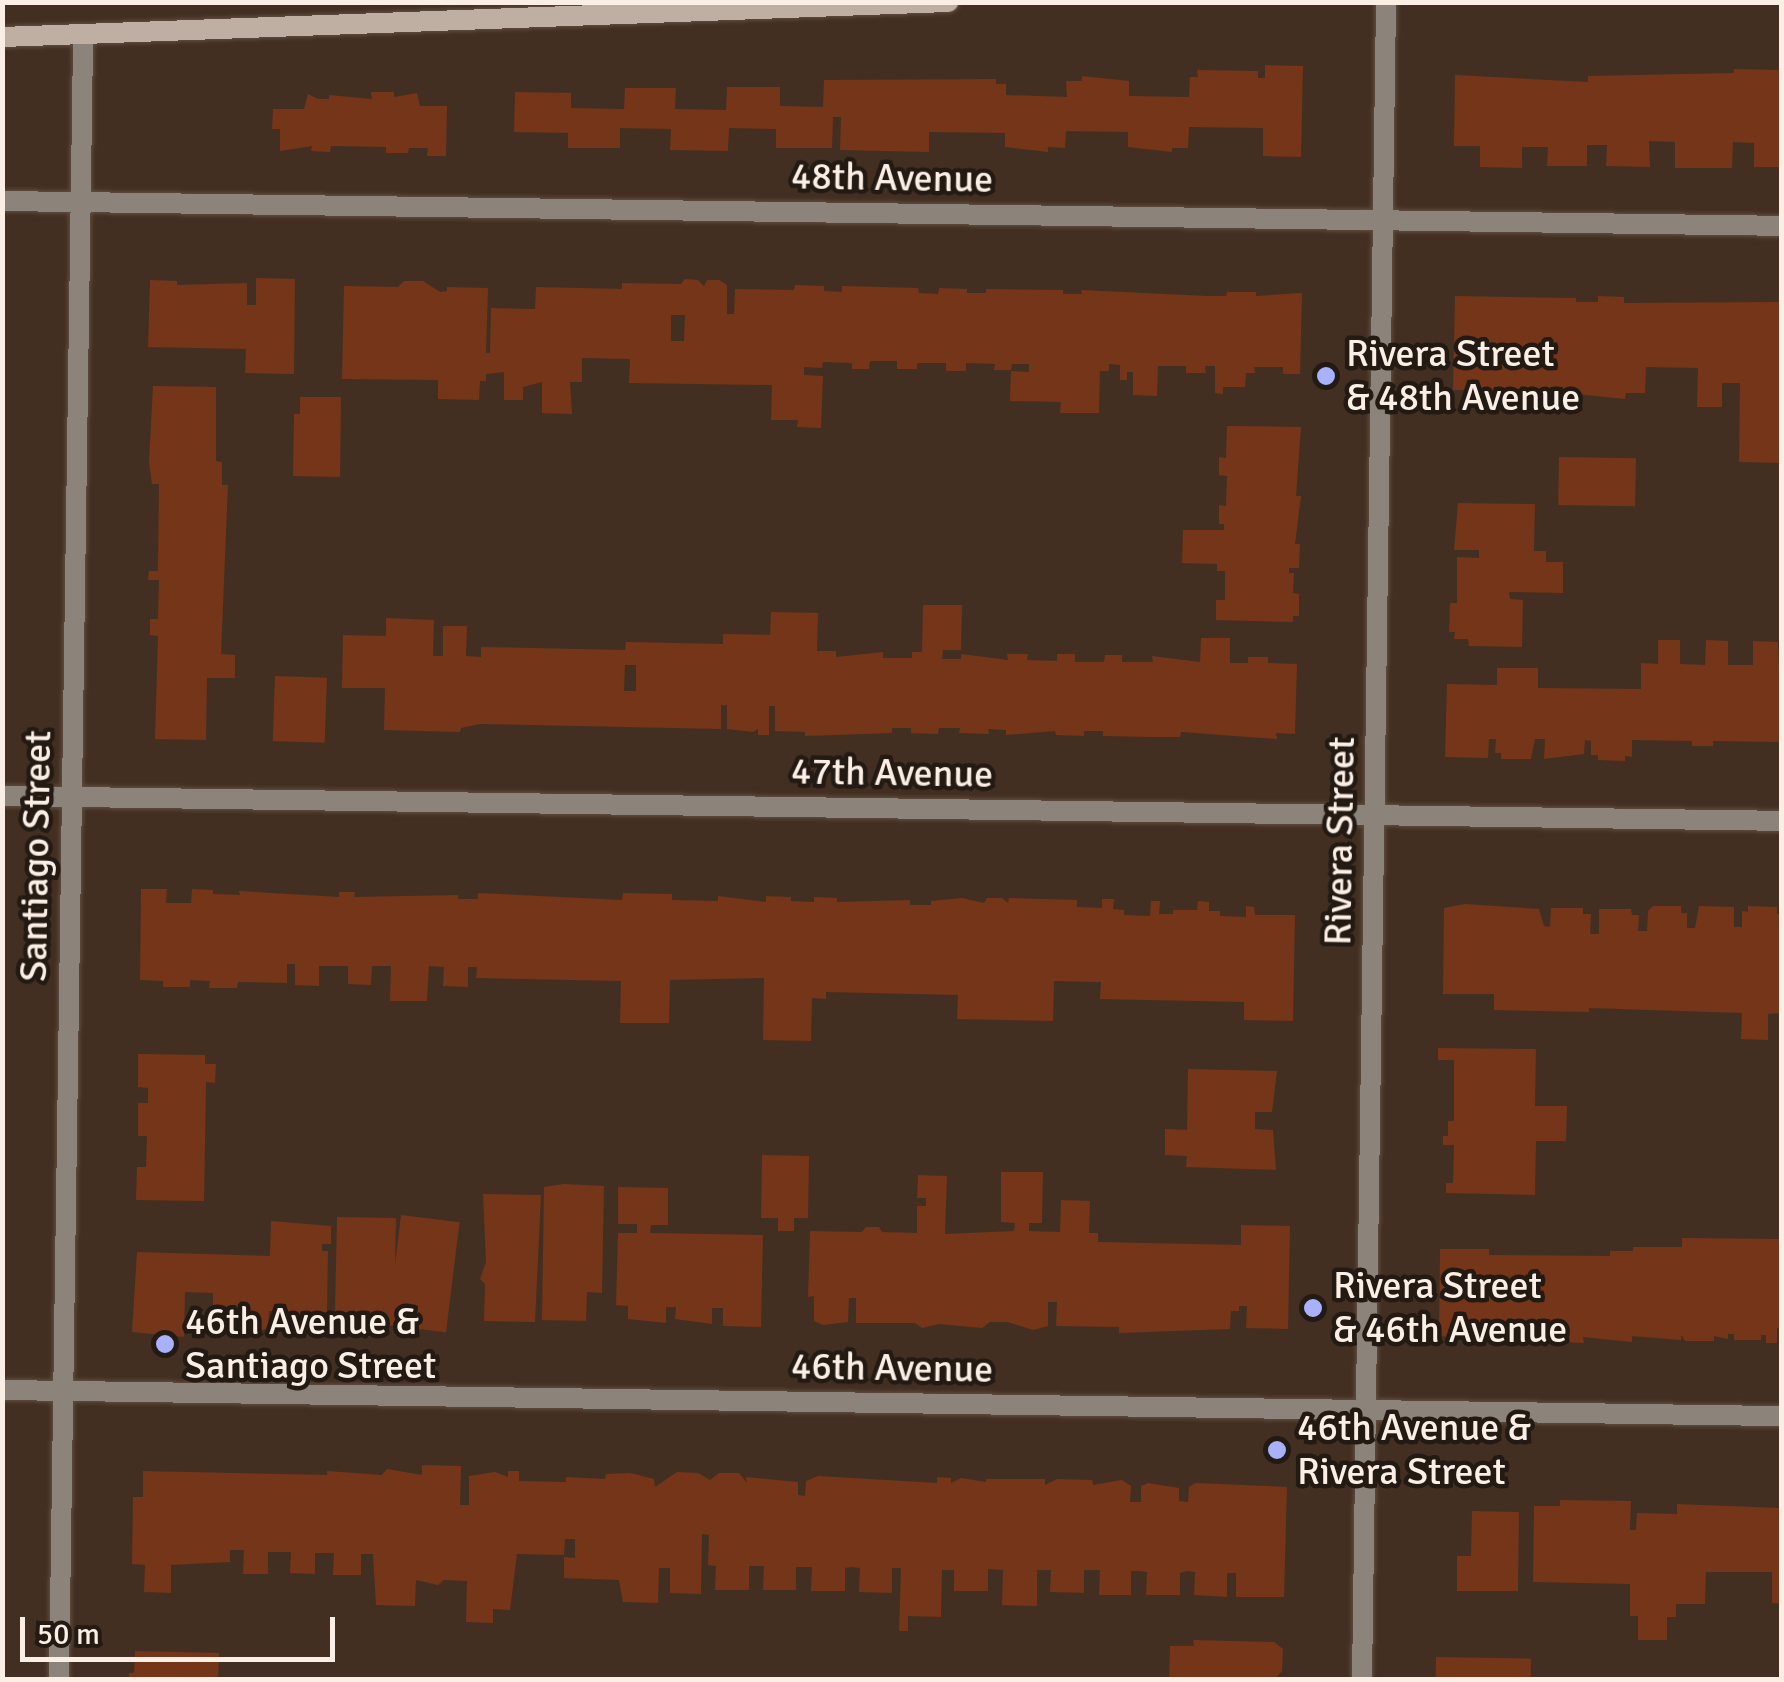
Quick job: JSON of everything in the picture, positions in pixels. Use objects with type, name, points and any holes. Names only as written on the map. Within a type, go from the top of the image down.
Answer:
[{"type":"street","points":[[2,37],[948,2]]},
{"type":"street","name":"Rivera Street","points":[[1362,1680],[1386,2]]},
{"type":"street","name":"Santiago Street","points":[[59,1680],[83,34]]},
{"type":"street","name":"48th Avenue","points":[[2,201],[1782,226]]},
{"type":"street","name":"47th Avenue","points":[[2,796],[1782,821]]},
{"type":"street","name":"46th Avenue","points":[[2,1390],[1782,1416]]},
{"type":"building","points":[[1265,65],[1303,66],[1301,157],[1263,156],[1263,128],[1189,127],[1188,148],[1172,148],[1172,152],[1128,147],[1128,132],[1066,131],[1065,148],[1048,147],[1048,152],[1005,147],[1005,133],[929,132],[929,152],[840,150],[841,117],[833,117],[832,148],[776,148],[776,129],[729,128],[728,151],[670,150],[671,129],[620,128],[620,148],[568,148],[568,133],[514,132],[515,92],[571,93],[571,108],[624,109],[625,88],[676,88],[675,109],[726,110],[727,87],[780,87],[780,106],[823,107],[824,80],[996,79],[996,84],[1006,84],[1006,95],[1067,97],[1066,81],[1082,81],[1082,76],[1129,81],[1129,96],[1189,97],[1190,77],[1198,77],[1197,70],[1258,71],[1258,78],[1265,78]]},
{"type":"building","points":[[1734,69],[1782,70],[1782,167],[1754,167],[1754,143],[1733,142],[1732,168],[1675,168],[1675,142],[1649,141],[1650,167],[1606,166],[1607,145],[1587,145],[1587,166],[1547,166],[1548,147],[1522,147],[1522,168],[1480,167],[1480,146],[1454,146],[1455,75],[1588,82],[1588,76],[1734,73]]},
{"type":"building","points":[[371,92],[394,92],[394,97],[417,93],[420,106],[447,106],[446,156],[427,156],[428,148],[409,148],[408,153],[386,153],[386,147],[331,146],[330,152],[311,151],[312,146],[280,151],[280,129],[272,129],[273,109],[304,109],[308,94],[318,99],[329,99],[329,95],[372,99]]},
{"type":"building","points":[[256,278],[295,279],[294,374],[245,373],[246,349],[148,347],[150,280],[177,281],[177,285],[247,283],[247,305],[256,305]]},
{"type":"building","points":[[685,279],[698,280],[704,286],[707,280],[727,285],[727,314],[734,314],[735,289],[794,290],[795,285],[824,286],[824,291],[842,292],[842,286],[918,288],[919,293],[938,294],[939,288],[967,289],[967,293],[986,293],[986,289],[1207,296],[1226,296],[1227,292],[1256,292],[1256,296],[1302,293],[1300,374],[1283,374],[1283,367],[1254,367],[1255,373],[1246,373],[1245,387],[1223,387],[1223,394],[1215,393],[1215,366],[1205,366],[1206,373],[1186,373],[1186,366],[1158,366],[1157,396],[1133,395],[1133,372],[1127,372],[1127,380],[1120,380],[1120,365],[1109,364],[1109,371],[1100,371],[1099,413],[1060,413],[1061,402],[1010,401],[1011,371],[1029,372],[1029,364],[994,370],[995,364],[966,363],[966,371],[946,371],[946,363],[917,363],[917,369],[897,369],[897,361],[870,361],[869,369],[852,369],[852,363],[823,362],[822,368],[804,367],[804,375],[823,376],[821,428],[797,427],[798,420],[771,420],[772,385],[629,383],[630,359],[582,358],[582,382],[570,382],[572,414],[542,413],[542,382],[523,387],[523,400],[504,400],[504,372],[486,374],[486,381],[480,381],[479,400],[438,399],[438,380],[342,379],[344,286],[398,287],[404,281],[423,281],[440,292],[447,291],[447,287],[488,288],[486,353],[490,353],[491,308],[535,309],[536,287],[622,289],[622,283],[681,284]],"holes":[[[671,315],[685,315],[684,341],[671,341]]]},
{"type":"building","points":[[1455,296],[1576,298],[1576,302],[1598,302],[1598,296],[1624,297],[1624,303],[1782,302],[1782,463],[1739,462],[1740,383],[1722,383],[1722,407],[1697,407],[1698,368],[1646,367],[1645,393],[1626,393],[1625,399],[1576,394],[1576,400],[1549,400],[1549,392],[1529,392],[1529,400],[1473,399],[1473,390],[1453,390]]},
{"type":"building","points":[[153,386],[216,387],[216,461],[222,462],[222,485],[228,485],[221,654],[235,655],[235,678],[207,678],[206,740],[155,739],[158,636],[150,635],[150,619],[158,619],[159,580],[148,580],[149,571],[158,571],[159,484],[152,484],[149,462]]},
{"type":"building","points":[[300,397],[341,397],[340,477],[293,476],[294,414],[300,414]]},
{"type":"building","points":[[1227,426],[1301,427],[1296,496],[1301,496],[1295,544],[1300,544],[1299,568],[1289,568],[1289,573],[1294,573],[1293,593],[1299,594],[1299,616],[1293,616],[1293,622],[1216,620],[1216,600],[1225,600],[1225,571],[1217,571],[1217,564],[1182,563],[1183,530],[1224,530],[1224,524],[1219,524],[1219,505],[1226,506],[1227,476],[1219,475],[1219,457],[1226,458]]},
{"type":"building","points":[[1559,457],[1636,458],[1635,506],[1558,505]]},
{"type":"building","points":[[1458,503],[1535,504],[1534,551],[1546,551],[1546,562],[1563,562],[1563,593],[1509,592],[1510,599],[1523,600],[1522,647],[1469,646],[1468,639],[1454,639],[1455,632],[1449,632],[1450,603],[1457,603],[1457,557],[1479,558],[1479,550],[1454,550]]},
{"type":"building","points":[[923,605],[962,605],[961,650],[943,650],[942,659],[961,659],[961,654],[1008,660],[1007,654],[1028,654],[1027,660],[1057,661],[1057,654],[1075,654],[1075,662],[1104,662],[1105,655],[1122,655],[1122,662],[1153,662],[1152,656],[1200,662],[1201,638],[1230,638],[1230,663],[1248,663],[1248,657],[1268,657],[1268,663],[1297,664],[1295,734],[1276,733],[1277,739],[1181,732],[1180,737],[1103,736],[1103,731],[1084,731],[1084,736],[1056,735],[1055,731],[1006,735],[1006,730],[988,729],[989,734],[939,728],[938,734],[892,728],[892,733],[805,736],[805,732],[775,731],[775,706],[769,706],[769,735],[758,735],[758,729],[727,729],[727,705],[721,705],[721,729],[480,724],[461,728],[460,732],[384,730],[385,688],[342,688],[343,635],[386,636],[386,618],[434,620],[433,656],[443,656],[443,626],[467,626],[466,656],[481,657],[481,647],[625,650],[626,642],[723,644],[723,634],[770,635],[771,612],[818,613],[817,651],[836,651],[836,657],[883,652],[883,658],[912,658],[912,652],[922,652]],"holes":[[[625,665],[636,665],[636,691],[624,691]]]},
{"type":"building","points":[[1658,640],[1680,640],[1680,664],[1705,665],[1706,640],[1728,641],[1728,665],[1753,665],[1753,641],[1778,642],[1782,742],[1713,741],[1713,746],[1692,746],[1692,741],[1632,740],[1632,757],[1625,756],[1625,761],[1598,760],[1598,755],[1591,755],[1591,741],[1585,740],[1584,754],[1544,759],[1545,739],[1535,739],[1531,759],[1501,759],[1501,753],[1495,753],[1496,739],[1489,739],[1488,758],[1445,757],[1447,684],[1497,685],[1497,668],[1538,668],[1538,688],[1641,689],[1641,663],[1658,664]]},
{"type":"building","points":[[275,676],[327,678],[325,743],[273,741]]},
{"type":"building","points":[[141,889],[167,889],[166,903],[191,903],[192,889],[213,890],[213,894],[240,895],[239,891],[339,897],[339,892],[355,892],[354,897],[458,895],[458,899],[478,899],[478,893],[622,900],[623,893],[672,894],[672,900],[718,901],[718,896],[766,902],[766,896],[814,902],[814,897],[837,898],[837,902],[910,900],[910,905],[962,898],[984,903],[987,898],[1002,898],[1008,903],[1009,898],[1077,900],[1077,907],[1102,908],[1102,899],[1114,899],[1113,909],[1124,910],[1124,915],[1150,916],[1151,901],[1160,901],[1159,914],[1197,910],[1198,901],[1209,902],[1209,911],[1220,911],[1220,916],[1246,917],[1246,906],[1254,907],[1255,915],[1295,915],[1293,1021],[1244,1020],[1244,1002],[1100,999],[1101,982],[1054,981],[1053,1021],[957,1019],[958,995],[826,992],[826,999],[812,998],[811,1041],[763,1040],[764,978],[670,980],[669,1023],[620,1023],[621,981],[476,978],[477,967],[468,967],[468,987],[443,986],[444,967],[429,966],[427,1001],[390,1001],[391,966],[372,966],[371,985],[348,984],[348,966],[319,966],[319,986],[295,985],[295,964],[287,964],[287,983],[238,982],[237,988],[209,988],[210,981],[190,980],[190,987],[163,987],[163,981],[140,980]]},
{"type":"building","points":[[1465,904],[1539,909],[1544,926],[1550,927],[1551,908],[1583,908],[1583,914],[1591,914],[1590,934],[1599,934],[1599,909],[1631,909],[1632,915],[1639,915],[1638,931],[1647,931],[1648,911],[1653,906],[1681,906],[1681,913],[1687,913],[1687,928],[1695,928],[1699,906],[1734,907],[1734,927],[1742,927],[1742,911],[1748,912],[1748,906],[1777,907],[1777,914],[1782,914],[1782,1013],[1768,1014],[1768,1040],[1741,1039],[1742,1013],[1589,1008],[1589,1012],[1494,1010],[1494,994],[1443,994],[1444,908]]},
{"type":"building","points":[[1438,1048],[1536,1049],[1535,1106],[1567,1106],[1566,1141],[1536,1141],[1535,1195],[1446,1193],[1446,1183],[1453,1183],[1454,1145],[1443,1145],[1443,1136],[1448,1136],[1448,1121],[1454,1121],[1454,1060],[1438,1060]]},
{"type":"building","points":[[138,1054],[205,1055],[205,1064],[216,1064],[215,1083],[206,1082],[204,1201],[136,1200],[137,1167],[146,1167],[147,1136],[138,1136],[138,1103],[148,1103],[148,1088],[138,1087]]},
{"type":"building","points":[[1188,1069],[1277,1071],[1272,1112],[1255,1112],[1255,1129],[1273,1130],[1276,1170],[1186,1167],[1187,1156],[1165,1155],[1165,1129],[1187,1130]]},
{"type":"building","points":[[762,1155],[809,1156],[808,1218],[794,1218],[794,1231],[778,1231],[778,1218],[761,1218]]},
{"type":"building","points":[[1001,1172],[1043,1172],[1042,1223],[1029,1223],[1029,1231],[1060,1232],[1061,1200],[1090,1201],[1089,1233],[1098,1233],[1098,1242],[1241,1245],[1241,1225],[1290,1226],[1288,1329],[1246,1328],[1247,1306],[1231,1311],[1230,1329],[1119,1333],[1119,1327],[1056,1326],[1057,1302],[1048,1302],[1048,1326],[1033,1330],[1008,1322],[990,1322],[982,1328],[939,1324],[922,1328],[915,1323],[856,1323],[856,1298],[849,1298],[848,1322],[823,1325],[814,1321],[814,1296],[808,1297],[810,1231],[862,1232],[866,1227],[879,1227],[882,1232],[917,1233],[917,1206],[926,1206],[926,1198],[917,1198],[918,1175],[947,1176],[945,1234],[1014,1231],[1015,1223],[1001,1222]]},
{"type":"building","points":[[604,1186],[602,1293],[587,1292],[586,1321],[542,1320],[544,1187]]},
{"type":"building","points":[[618,1187],[668,1188],[668,1225],[651,1225],[650,1233],[763,1235],[761,1327],[723,1326],[723,1308],[712,1308],[712,1324],[675,1319],[676,1307],[666,1307],[666,1323],[628,1319],[628,1306],[616,1305],[618,1233],[637,1233],[637,1224],[618,1224]]},
{"type":"building","points":[[483,1194],[541,1195],[535,1322],[484,1321],[485,1284],[480,1279],[486,1262]]},
{"type":"building","points":[[401,1215],[460,1222],[446,1332],[387,1325]]},
{"type":"building","points":[[337,1217],[396,1218],[394,1315],[391,1324],[370,1324],[370,1337],[356,1337],[357,1312],[335,1312]]},
{"type":"building","points":[[271,1221],[331,1226],[331,1244],[322,1244],[322,1251],[328,1251],[327,1312],[302,1312],[302,1336],[293,1336],[294,1312],[269,1311],[268,1329],[222,1334],[222,1322],[213,1322],[213,1293],[185,1292],[184,1337],[132,1332],[137,1252],[270,1256]]},
{"type":"building","points":[[1682,1238],[1782,1239],[1782,1328],[1777,1328],[1777,1343],[1766,1343],[1766,1335],[1761,1335],[1761,1340],[1734,1340],[1734,1334],[1728,1334],[1728,1339],[1714,1336],[1714,1341],[1685,1341],[1681,1335],[1681,1340],[1632,1336],[1632,1342],[1583,1337],[1584,1343],[1558,1342],[1558,1337],[1537,1336],[1537,1324],[1527,1323],[1527,1335],[1514,1335],[1514,1342],[1439,1336],[1440,1249],[1489,1249],[1489,1255],[1610,1256],[1610,1251],[1633,1251],[1633,1247],[1682,1247]]},
{"type":"building","points":[[422,1465],[461,1466],[460,1505],[469,1505],[469,1476],[495,1472],[508,1477],[508,1471],[519,1471],[519,1481],[566,1482],[566,1477],[605,1479],[606,1474],[630,1473],[654,1479],[655,1487],[677,1472],[698,1473],[710,1480],[719,1473],[739,1473],[747,1483],[746,1477],[798,1482],[798,1495],[805,1496],[806,1481],[818,1476],[937,1483],[937,1477],[951,1478],[951,1483],[961,1478],[986,1482],[1045,1479],[1045,1485],[1057,1479],[1092,1480],[1093,1485],[1122,1480],[1131,1486],[1130,1502],[1141,1502],[1141,1486],[1148,1483],[1179,1488],[1179,1501],[1188,1502],[1189,1487],[1196,1483],[1287,1487],[1284,1597],[1236,1597],[1236,1573],[1227,1573],[1227,1597],[1194,1595],[1195,1572],[1187,1571],[1180,1573],[1180,1595],[1146,1595],[1147,1572],[1131,1571],[1131,1595],[1099,1595],[1100,1570],[1084,1570],[1084,1593],[1050,1592],[1051,1570],[1037,1570],[1037,1606],[1002,1605],[1003,1570],[988,1569],[988,1591],[954,1591],[954,1570],[942,1570],[941,1617],[908,1616],[908,1631],[899,1631],[901,1568],[892,1568],[892,1593],[859,1592],[860,1568],[852,1567],[845,1568],[845,1591],[811,1591],[812,1567],[796,1567],[796,1590],[763,1590],[764,1566],[749,1566],[749,1590],[715,1590],[716,1566],[708,1565],[709,1535],[702,1534],[701,1594],[670,1593],[670,1568],[659,1568],[658,1603],[623,1602],[619,1580],[564,1578],[564,1557],[575,1558],[575,1539],[565,1539],[564,1555],[517,1554],[510,1610],[493,1609],[493,1623],[466,1622],[467,1581],[444,1580],[438,1585],[416,1580],[415,1606],[376,1605],[373,1554],[361,1554],[361,1575],[333,1575],[334,1553],[315,1553],[315,1574],[290,1573],[291,1552],[268,1552],[268,1574],[243,1574],[244,1550],[230,1550],[230,1562],[171,1565],[171,1593],[144,1592],[145,1565],[132,1564],[133,1497],[143,1497],[143,1471],[327,1475],[327,1471],[382,1475],[387,1469],[422,1475]]},
{"type":"building","points":[[1560,1500],[1631,1501],[1630,1530],[1636,1530],[1637,1513],[1677,1514],[1677,1504],[1782,1508],[1782,1604],[1772,1603],[1772,1572],[1706,1572],[1705,1604],[1676,1604],[1676,1617],[1667,1617],[1667,1640],[1638,1640],[1638,1616],[1630,1616],[1630,1584],[1533,1582],[1534,1506],[1560,1506]]},
{"type":"building","points":[[1472,1511],[1519,1512],[1518,1591],[1457,1591],[1457,1556],[1471,1556]]},
{"type":"building","points":[[1193,1640],[1274,1642],[1283,1649],[1282,1671],[1274,1680],[1169,1680],[1170,1646],[1194,1646]]},
{"type":"building","points":[[135,1651],[219,1653],[218,1680],[129,1680],[129,1673],[134,1673]]},
{"type":"building","points":[[1436,1657],[1531,1659],[1531,1680],[1436,1680]]},
{"type":"place","name":"Rivera Street & 48th Avenue","points":[[1326,376]]},
{"type":"place","name":"Rivera Street & 46th Avenue","points":[[1313,1308]]},
{"type":"place","name":"46th Avenue & Santiago Street","points":[[165,1344]]},
{"type":"place","name":"46th Avenue & Rivera Street","points":[[1277,1450]]}]
